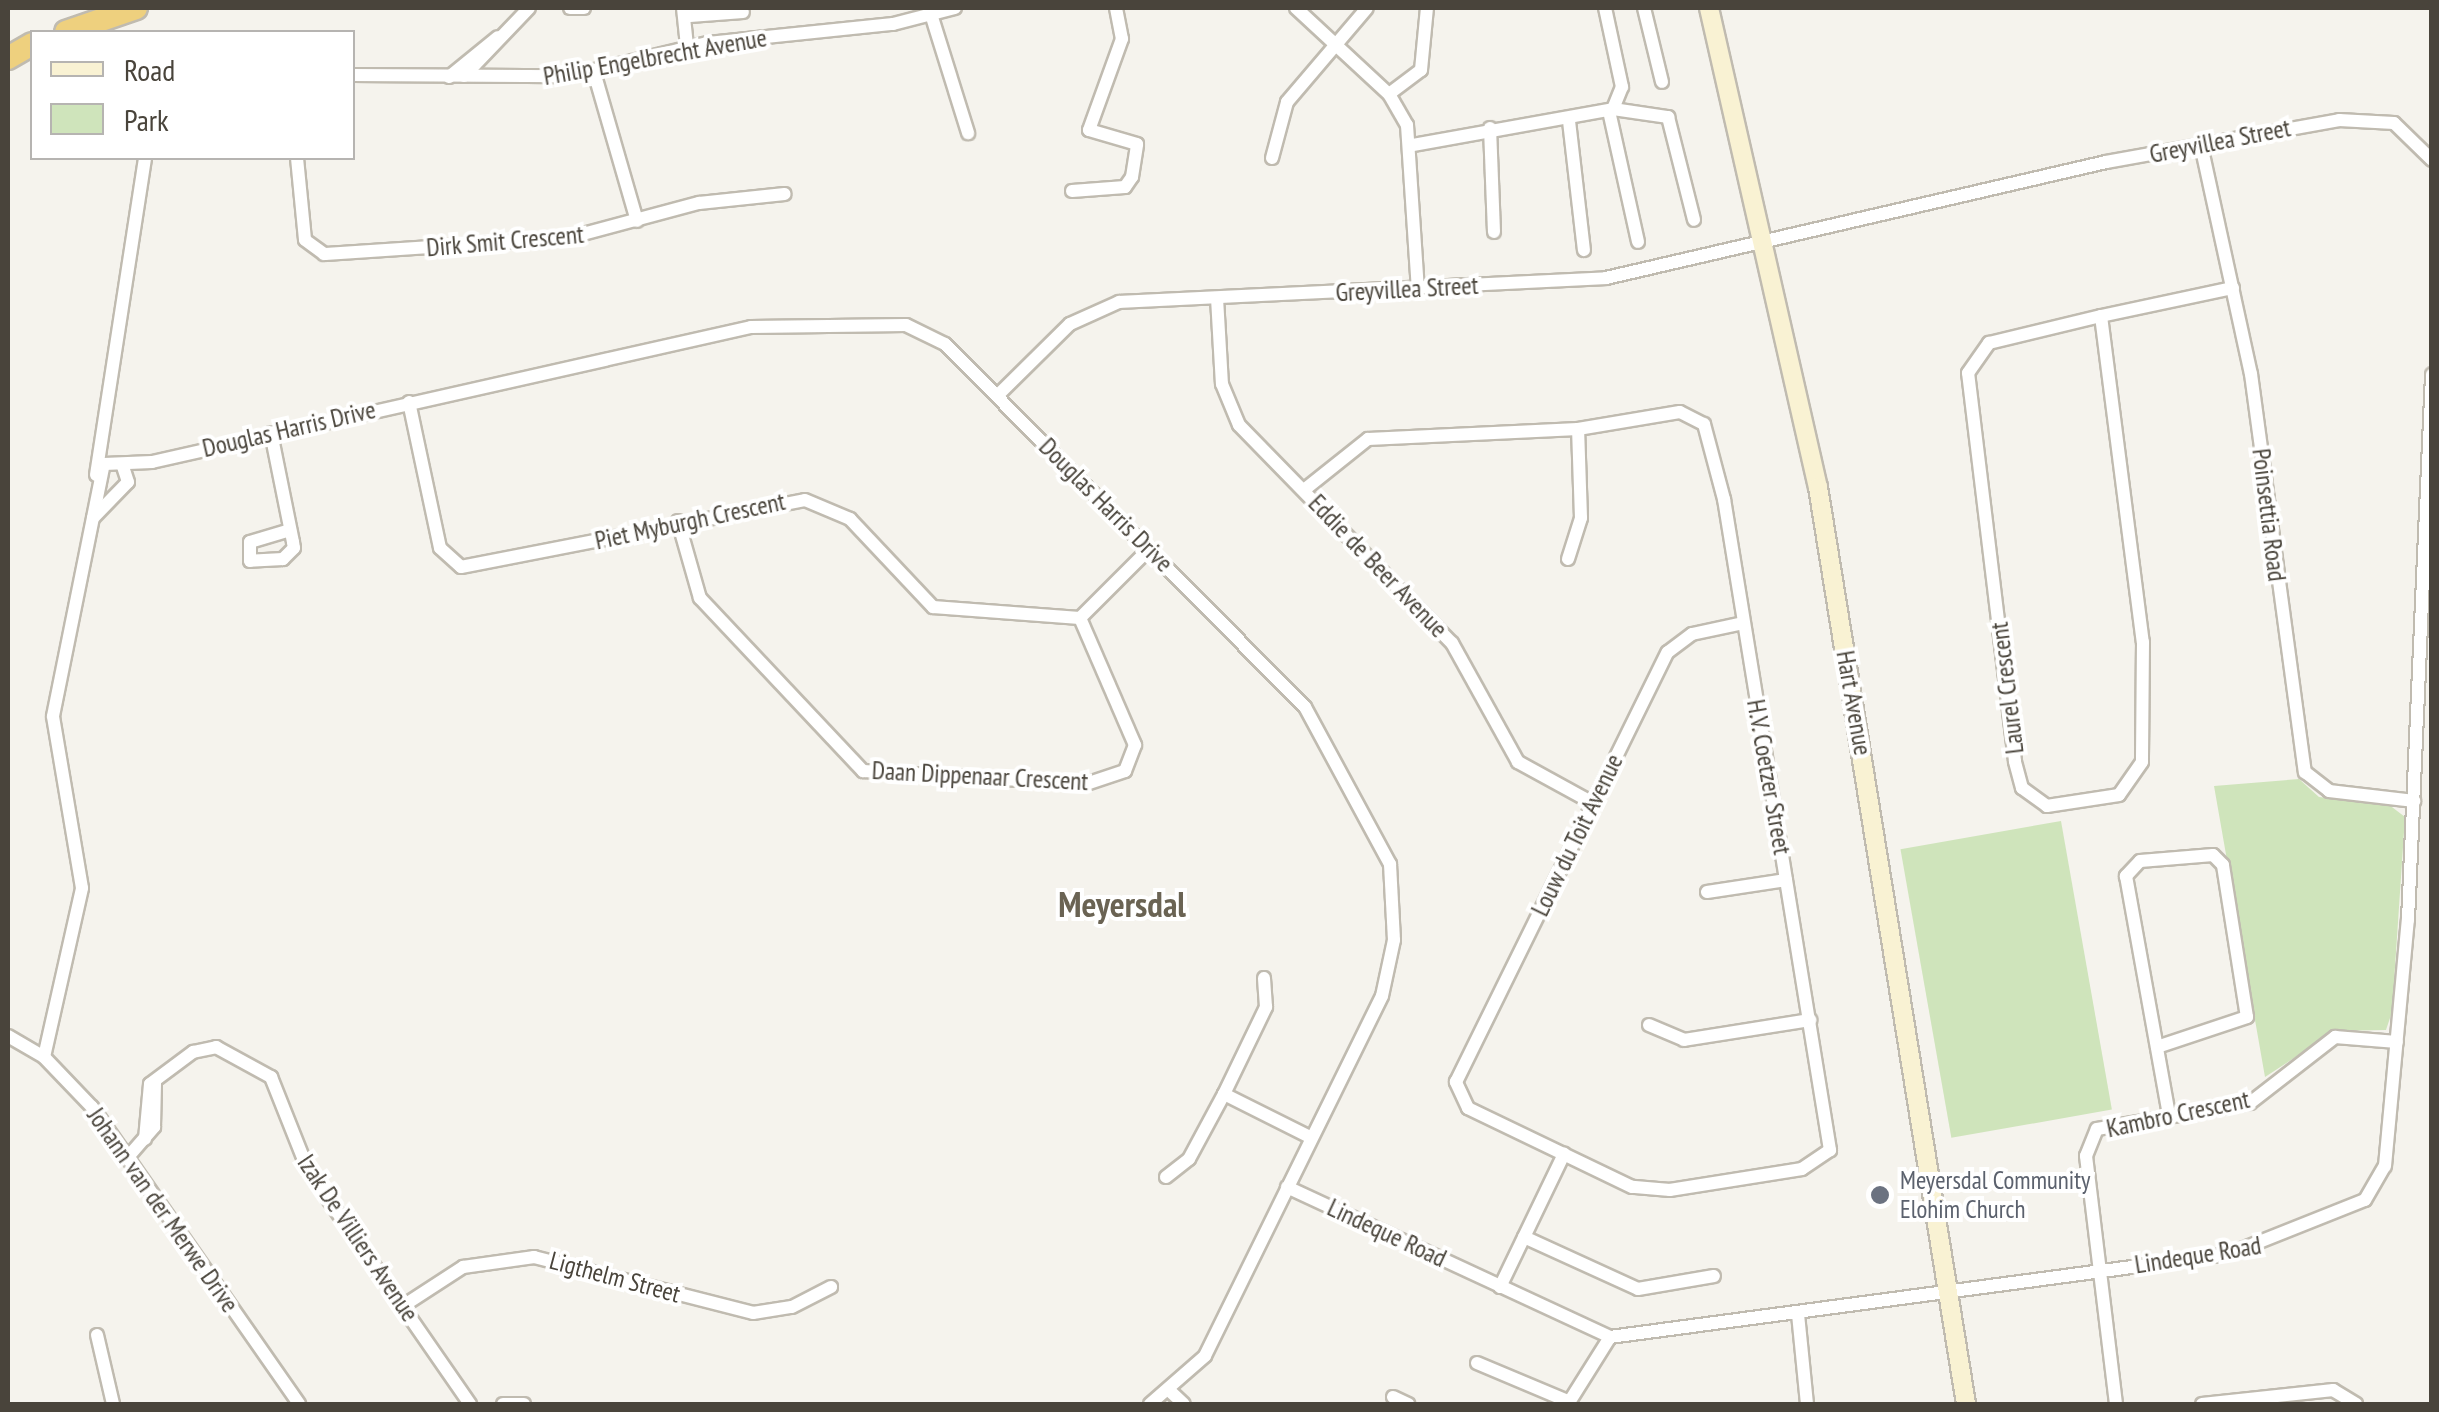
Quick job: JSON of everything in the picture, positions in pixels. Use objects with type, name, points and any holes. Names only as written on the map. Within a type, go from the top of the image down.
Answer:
[{"type":"highway","points":[[72,30],[136,8]]},
{"type":"highway","points":[[8,58],[30,45]]},
{"type":"street","points":[[464,76],[529,8]]},
{"type":"street","points":[[570,8],[584,8]]},
{"type":"street","name":"Philip Engelbrecht Avenue","points":[[355,75],[594,72],[693,46],[955,8]]},
{"type":"street","points":[[1072,191],[1126,187],[1132,178],[1137,144],[1089,130],[1122,39],[1116,8]]},
{"type":"street","points":[[1296,8],[1389,94],[1412,145],[1418,289]]},
{"type":"street","points":[[1272,158],[1285,106],[1367,8]]},
{"type":"street","points":[[1389,94],[1421,70],[1427,8]]},
{"type":"street","points":[[1604,8],[1622,80],[1611,110],[1638,242]]},
{"type":"street","points":[[1644,8],[1662,82]]},
{"type":"street","name":"Hart Avenue","points":[[1708,8],[1818,486],[1951,1289],[1966,1404]]},
{"type":"street","points":[[693,46],[685,12],[743,12]]},
{"type":"street","points":[[931,14],[968,133]]},
{"type":"street","points":[[449,76],[498,38]]},
{"type":"street","points":[[594,72],[637,221]]},
{"type":"street","points":[[1412,145],[1490,128],[1570,121],[1611,110],[1669,118],[1694,220]]},
{"type":"street","name":"Greyvillea Street","points":[[998,396],[1095,308],[1217,298],[1586,281],[2202,146],[2358,118],[2394,123],[2418,141],[2432,160]]},
{"type":"street","points":[[1570,121],[1584,250]]},
{"type":"street","points":[[1490,128],[1494,232]]},
{"type":"street","name":"Poinsettia Road","points":[[2202,146],[2233,288],[2305,772],[2329,791],[2414,802]]},
{"type":"street","points":[[44,1057],[82,888],[53,735],[98,482],[101,431],[145,160]]},
{"type":"street","name":"Dirk Smit Crescent","points":[[297,160],[305,240],[324,254],[568,238],[785,194]]},
{"type":"street","points":[[2101,316],[2233,288]]},
{"type":"street","name":"Eddie de Beer Avenue","points":[[1217,298],[1229,409],[1452,642],[1518,762],[1593,803]]},
{"type":"street","name":"Laurel Crescent","points":[[2101,316],[2143,642],[2142,762],[2119,795],[2047,806],[2022,788],[2015,761],[1972,362],[1996,340],[2101,316]]},
{"type":"street","name":"Douglas Harris Drive","points":[[91,520],[152,462],[271,433],[750,327],[848,320],[924,331],[998,396],[1322,728],[1388,856],[1390,972],[1205,1356],[1172,1394],[1150,1404]]},
{"type":"street","name":"Lindeque Road","points":[[1287,1186],[1610,1337],[2258,1248],[2364,1200],[2385,1166],[2397,1042],[2414,802],[2432,375]]},
{"type":"street","name":"Piet Myburgh Crescent","points":[[409,402],[440,548],[456,566],[678,521],[815,502],[850,518],[933,607],[1080,618]]},
{"type":"street","name":"H.V. Coetzer Street","points":[[1304,490],[1362,440],[1578,429],[1672,413],[1702,420],[1744,623],[1829,1136],[1818,1164],[1670,1190],[1632,1187],[1457,1094]]},
{"type":"street","points":[[1568,559],[1581,518],[1578,429]]},
{"type":"street","points":[[101,431],[128,482]]},
{"type":"street","points":[[271,433],[290,530]]},
{"type":"street","points":[[98,482],[118,464],[152,462]]},
{"type":"street","points":[[98,482],[114,494]]},
{"type":"street","name":"Daan Dippenaar Crescent","points":[[678,521],[700,598],[863,771],[1086,784],[1125,772],[1135,746],[1080,618]]},
{"type":"street","points":[[1080,618],[1149,549]]},
{"type":"street","name":"Louw du Toit Avenue","points":[[1457,1094],[1668,652],[1692,634],[1744,623]]},
{"type":"street","points":[[2157,1047],[2247,1017],[2223,866],[2212,855],[2140,860],[2126,876],[2168,1116]]},
{"type":"street","points":[[1707,892],[1786,880]]},
{"type":"street","points":[[1166,1177],[1190,1159],[1224,1094],[1266,1007],[1264,978]]},
{"type":"street","points":[[1649,1026],[1684,1040],[1810,1020]]},
{"type":"street","name":"Johann van der Merwe Drive","points":[[8,1036],[44,1057],[128,1157],[300,1404]]},
{"type":"street","name":"Kambro Crescent","points":[[2116,1404],[2090,1140],[2107,1124],[2250,1102],[2335,1037],[2397,1042]]},
{"type":"street","name":"Izak De Villiers Avenue","points":[[128,1157],[145,1139],[145,1092],[206,1046],[272,1077],[308,1170],[470,1404]]},
{"type":"street","points":[[1224,1094],[1312,1138]]},
{"type":"street","points":[[1500,1287],[1564,1154]]},
{"type":"street","points":[[1524,1236],[1638,1289],[1714,1276]]},
{"type":"street","name":"Ligthelm Street","points":[[403,1306],[463,1267],[534,1256],[752,1312],[792,1307],[831,1286]]},
{"type":"street","points":[[1798,1314],[1807,1404]]},
{"type":"street","points":[[96,1334],[113,1404]]},
{"type":"street","points":[[1477,1363],[1565,1401],[1610,1337]]},
{"type":"street","points":[[2202,1404],[2334,1390],[2356,1404]]},
{"type":"street","points":[[1172,1394],[1184,1404]]},
{"type":"street","points":[[1393,1397],[1408,1404]]},
{"type":"street","points":[[504,1404],[524,1404]]},
{"type":"green space","points":[[2299,779],[2319,797],[2388,804],[2405,817],[2392,1012],[2386,1030],[2335,1031],[2265,1077],[2214,786]]},
{"type":"green space","points":[[2061,821],[2112,1110],[1951,1138],[1900,849]]},
{"type":"place","name":"Meyersdal Community Elohim Church","points":[[1880,1195]]},
{"type":"district","name":"Meyersdal","points":[[1122,904]]}]
